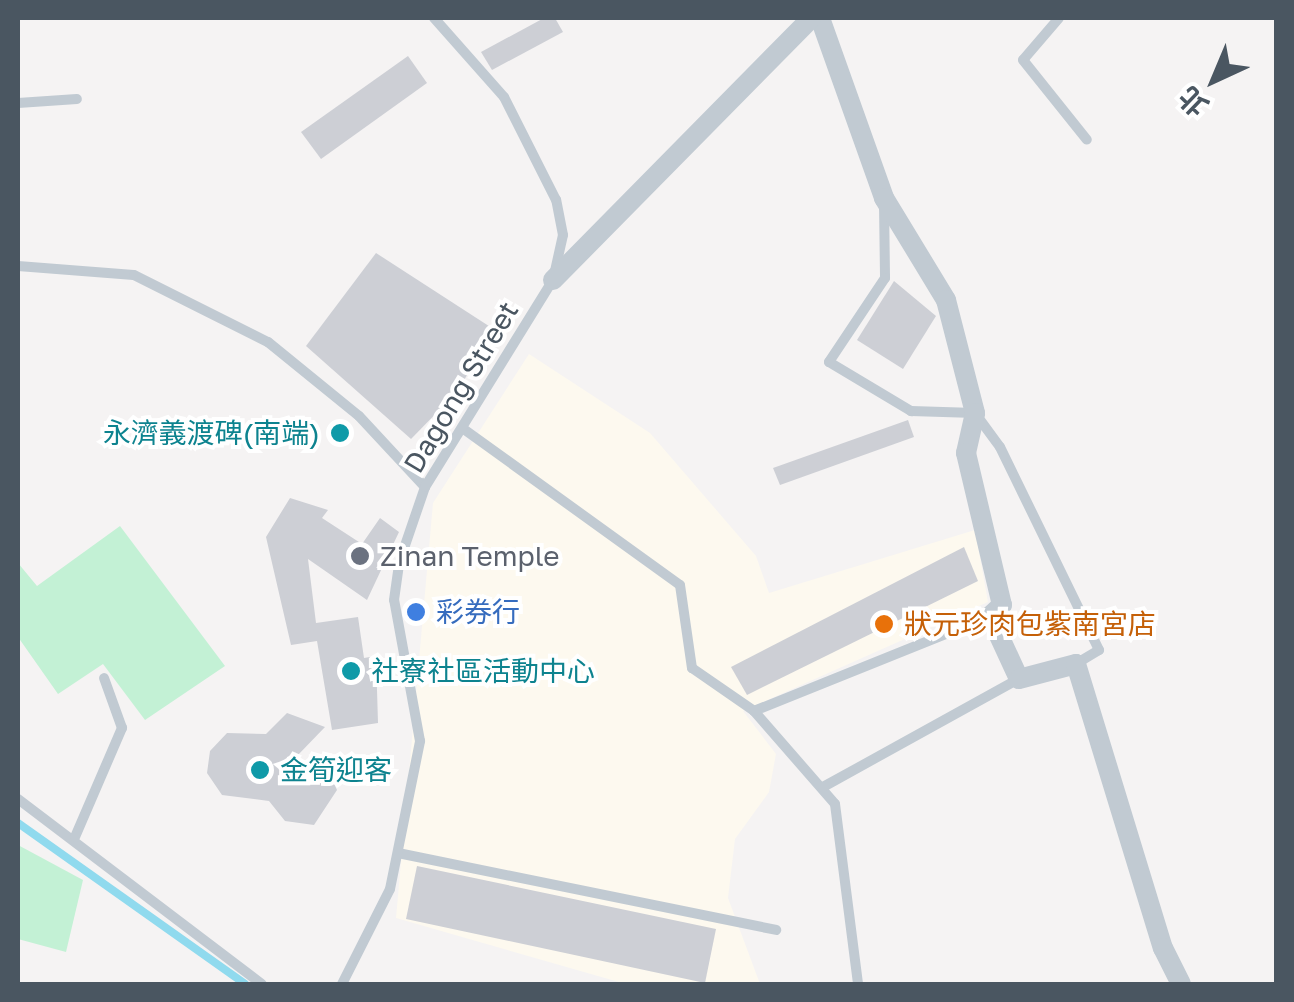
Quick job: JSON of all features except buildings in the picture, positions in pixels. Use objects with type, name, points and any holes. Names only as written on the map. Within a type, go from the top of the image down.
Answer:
[{"type":"street","points":[[554,280],[811,18]]},
{"type":"street","points":[[820,18],[884,198],[946,300],[975,413],[966,453],[1002,606],[990,616],[1020,679],[1076,664],[1163,948],[1181,984]]},
{"type":"lane","name":"Dagong Street","points":[[342,984],[390,889],[420,741],[394,600],[424,487],[465,430],[554,280],[563,234],[556,200],[504,97],[434,18]]},
{"type":"lane","points":[[1059,18],[1022,60],[1087,140]]},
{"type":"lane","points":[[18,104],[77,99]]},
{"type":"lane","points":[[884,198],[884,278],[829,362],[911,411],[975,413],[1000,447],[1099,650],[1076,664]]},
{"type":"lane","points":[[18,266],[134,275],[268,342],[358,416],[424,487]]},
{"type":"lane","points":[[465,430],[680,584],[692,668],[754,710],[835,804],[858,984]]},
{"type":"lane","points":[[754,710],[990,616]]},
{"type":"lane","points":[[75,838],[122,728],[104,678]]},
{"type":"lane","points":[[822,787],[1020,679]]},
{"type":"lane","points":[[18,798],[262,984]]},
{"type":"lane","points":[[398,852],[776,930]]},
{"type":"shaded area","points":[[529,354],[650,433],[756,556],[769,593],[975,530],[988,602],[743,711],[776,754],[769,792],[735,839],[728,898],[760,984],[626,984],[396,918],[433,503]]},
{"type":"green space","points":[[120,526],[225,666],[145,720],[103,664],[58,694],[18,637],[18,563],[37,586]]},
{"type":"green space","points":[[18,845],[83,880],[66,952],[18,939]]},
{"type":"waterway","points":[[18,823],[245,984]]},
{"type":"place","name":"永濟義渡碑(南端)","points":[[340,433]]},
{"type":"place","name":"Zinan Temple","points":[[360,556]]},
{"type":"place","name":"彩券行","points":[[416,612]]},
{"type":"place","name":"狀元珍肉包紫南宮店","points":[[884,624]]},
{"type":"place","name":"社寮社區活動中心","points":[[351,671]]},
{"type":"place","name":"金筍迎客","points":[[260,770]]}]
